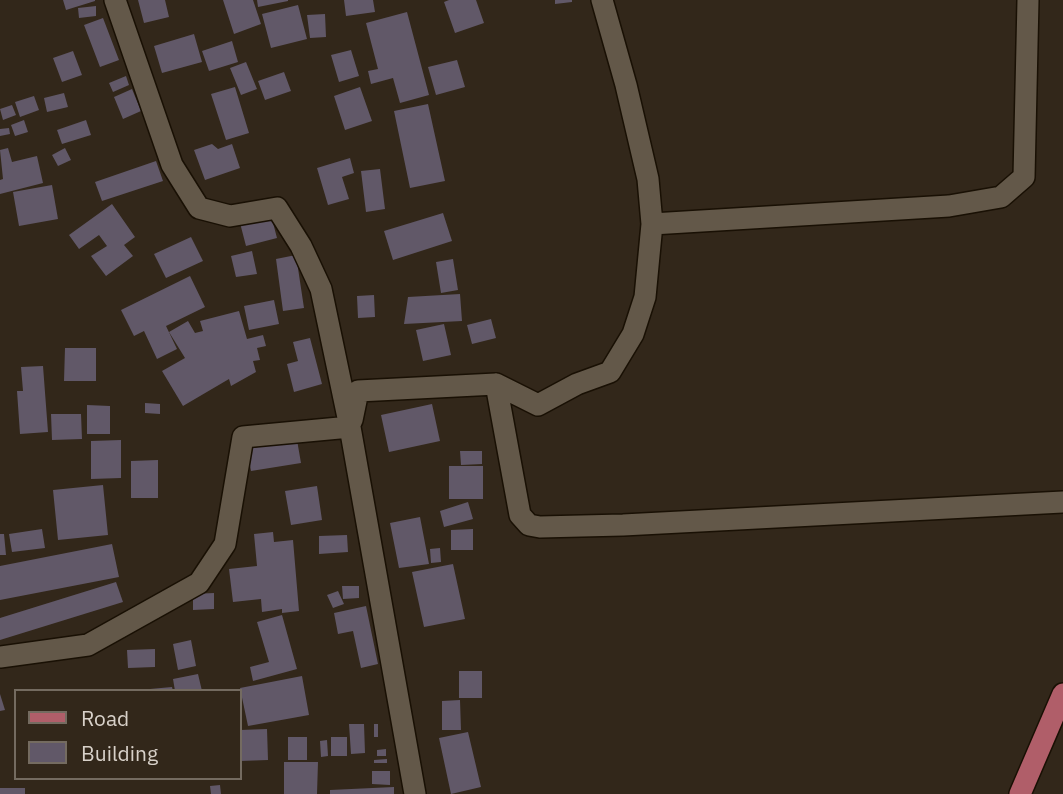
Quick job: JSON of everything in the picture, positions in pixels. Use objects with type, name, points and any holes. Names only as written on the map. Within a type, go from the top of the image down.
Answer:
[{"type":"main road","points":[[1020,794],[1063,694]]},
{"type":"street","points":[[115,0],[172,165],[199,208],[230,216],[277,208],[301,246],[321,289],[350,427],[415,794]]},
{"type":"street","points":[[350,427],[358,391],[496,384],[538,405],[577,384],[610,372],[633,334],[645,297],[652,224],[648,179],[601,0]]},
{"type":"street","points":[[652,224],[949,206],[1001,197],[1024,177],[1028,0]]},
{"type":"street","points":[[496,384],[520,515],[529,525],[624,525],[1063,502]]},
{"type":"street","points":[[0,657],[88,645],[199,583],[225,544],[243,437],[350,427]]},
{"type":"building","points":[[63,0],[95,0],[95,1],[66,10]]},
{"type":"building","points":[[138,0],[165,0],[169,17],[144,23]]},
{"type":"building","points":[[223,0],[253,0],[261,24],[234,34]]},
{"type":"building","points":[[257,0],[288,0],[288,1],[258,7]]},
{"type":"building","points":[[344,0],[373,0],[375,12],[346,16]]},
{"type":"building","points":[[476,0],[484,23],[455,33],[444,2]]},
{"type":"building","points":[[555,0],[572,0],[572,2],[555,4]]},
{"type":"building","points":[[298,5],[307,39],[271,48],[262,14]]},
{"type":"building","points":[[96,6],[96,16],[79,18],[78,8]]},
{"type":"building","points":[[407,12],[429,95],[400,103],[393,78],[371,84],[368,71],[378,69],[366,23]]},
{"type":"building","points":[[325,14],[326,37],[310,38],[307,15]]},
{"type":"building","points":[[103,18],[119,60],[100,67],[84,25]]},
{"type":"building","points":[[194,34],[202,62],[162,73],[154,46]]},
{"type":"building","points":[[232,41],[238,62],[209,71],[202,51]]},
{"type":"building","points":[[351,50],[359,76],[339,82],[331,55]]},
{"type":"building","points":[[73,51],[82,75],[62,82],[53,58]]},
{"type":"building","points":[[457,60],[465,87],[436,95],[428,67]]},
{"type":"building","points":[[246,62],[257,89],[241,95],[230,68]]},
{"type":"building","points":[[284,72],[291,91],[265,100],[258,81]]},
{"type":"building","points":[[126,76],[129,85],[113,92],[109,83]]},
{"type":"building","points":[[235,87],[249,133],[226,140],[211,94]]},
{"type":"building","points":[[360,87],[372,121],[345,130],[334,96]]},
{"type":"building","points":[[132,89],[141,111],[123,119],[114,97]]},
{"type":"building","points":[[64,93],[68,107],[47,112],[44,98]]},
{"type":"building","points":[[34,96],[39,110],[20,117],[15,102]]},
{"type":"building","points":[[428,104],[445,181],[410,188],[394,111]]},
{"type":"building","points":[[12,105],[16,115],[3,120],[0,109]]},
{"type":"building","points":[[24,120],[28,132],[15,136],[11,125]]},
{"type":"building","points":[[86,120],[91,135],[62,144],[57,130]]},
{"type":"building","points":[[9,128],[10,134],[0,136],[0,129]]},
{"type":"building","points":[[212,144],[218,149],[232,144],[240,168],[205,180],[194,150]]},
{"type":"building","points":[[8,148],[12,162],[37,156],[43,183],[0,194],[0,180],[3,179],[0,150]]},
{"type":"building","points":[[65,148],[71,160],[58,166],[52,155]]},
{"type":"building","points":[[350,158],[354,173],[342,177],[349,199],[328,205],[317,168]]},
{"type":"building","points":[[156,161],[163,181],[102,201],[95,182]]},
{"type":"building","points":[[380,169],[385,209],[366,212],[361,171]]},
{"type":"building","points":[[52,185],[58,219],[19,226],[13,192]]},
{"type":"building","points":[[112,204],[135,237],[124,245],[133,256],[106,276],[91,256],[107,246],[99,235],[79,249],[69,235]]},
{"type":"building","points":[[443,213],[452,241],[393,260],[384,231]]},
{"type":"building","points":[[271,215],[277,238],[246,246],[240,223]]},
{"type":"building","points":[[191,237],[203,261],[166,278],[154,254]]},
{"type":"building","points":[[252,251],[257,274],[236,277],[231,256]]},
{"type":"building","points":[[296,255],[304,308],[283,311],[276,259]]},
{"type":"building","points":[[453,259],[458,290],[441,293],[436,262]]},
{"type":"building","points":[[190,276],[205,307],[166,326],[177,349],[157,359],[144,331],[134,336],[121,310]]},
{"type":"building","points":[[460,294],[462,321],[404,324],[408,297]]},
{"type":"building","points":[[374,295],[375,317],[358,318],[357,296]]},
{"type":"building","points":[[274,300],[279,324],[249,330],[244,306]]},
{"type":"building","points":[[239,311],[247,339],[263,335],[266,346],[257,348],[260,360],[253,361],[256,372],[231,386],[229,379],[183,406],[162,371],[185,358],[169,332],[188,321],[195,333],[203,331],[200,321]]},
{"type":"building","points":[[491,319],[496,338],[472,344],[467,325]]},
{"type":"building","points":[[444,324],[451,355],[423,361],[416,330]]},
{"type":"building","points":[[310,338],[322,384],[294,392],[287,364],[298,361],[293,342]]},
{"type":"building","points":[[65,348],[96,348],[96,381],[64,381]]},
{"type":"building","points":[[43,366],[48,432],[20,434],[17,391],[23,391],[21,367]]},
{"type":"building","points":[[145,403],[160,404],[160,414],[145,413]]},
{"type":"building","points":[[432,404],[440,441],[389,452],[381,415]]},
{"type":"building","points":[[87,405],[110,406],[110,434],[87,434]]},
{"type":"building","points":[[51,414],[81,414],[82,439],[52,440]]},
{"type":"building","points":[[121,440],[121,478],[91,479],[91,441]]},
{"type":"building","points":[[297,440],[301,463],[251,471],[247,449]]},
{"type":"building","points":[[460,451],[482,451],[482,464],[461,465]]},
{"type":"building","points":[[158,460],[158,498],[131,498],[131,461]]},
{"type":"building","points":[[449,466],[483,466],[483,499],[449,499]]},
{"type":"building","points":[[103,485],[108,535],[58,540],[53,490]]},
{"type":"building","points":[[317,486],[322,520],[291,525],[285,491]]},
{"type":"building","points":[[468,502],[473,519],[444,527],[440,511]]},
{"type":"building","points":[[420,517],[429,564],[399,568],[390,523]]},
{"type":"building","points":[[42,529],[45,548],[12,552],[9,534]]},
{"type":"building","points":[[473,529],[473,550],[451,550],[451,530]]},
{"type":"building","points":[[273,532],[274,542],[293,540],[299,611],[282,613],[282,609],[262,612],[261,599],[233,602],[229,569],[257,566],[254,534]]},
{"type":"building","points":[[0,534],[4,534],[6,555],[0,555]]},
{"type":"building","points":[[347,535],[348,552],[319,554],[319,536]]},
{"type":"building","points":[[112,544],[119,577],[0,600],[0,566]]},
{"type":"building","points":[[440,548],[441,562],[431,563],[430,549]]},
{"type":"building","points":[[453,564],[465,619],[424,627],[412,572]]},
{"type":"building","points":[[116,582],[123,602],[0,640],[0,618]]},
{"type":"building","points":[[342,586],[359,586],[359,598],[343,599]]},
{"type":"building","points":[[338,591],[344,604],[333,608],[327,595]]},
{"type":"building","points":[[214,593],[214,609],[193,610],[193,594]]},
{"type":"building","points":[[366,606],[378,664],[361,668],[353,631],[338,634],[334,613]]},
{"type":"building","points":[[282,615],[297,669],[253,681],[250,667],[269,662],[257,622]]},
{"type":"building","points":[[191,640],[196,666],[178,670],[173,644]]},
{"type":"building","points":[[155,649],[155,667],[128,668],[127,650]]},
{"type":"building","points":[[459,671],[482,671],[482,698],[459,698]]},
{"type":"building","points":[[198,674],[202,689],[175,689],[173,679]]},
{"type":"building","points":[[302,676],[309,715],[248,726],[240,688]]},
{"type":"building","points":[[0,694],[5,710],[0,711]]},
{"type":"building","points":[[460,700],[461,730],[442,730],[442,701]]},
{"type":"building","points":[[349,724],[364,724],[365,753],[351,754]]},
{"type":"building","points":[[374,724],[378,724],[378,737],[374,737]]},
{"type":"building","points":[[267,729],[268,760],[242,761],[242,730]]},
{"type":"building","points":[[468,732],[481,787],[451,794],[439,738]]},
{"type":"building","points":[[288,737],[307,737],[307,760],[288,760]]},
{"type":"building","points":[[331,737],[347,737],[347,756],[331,756]]},
{"type":"building","points":[[327,740],[328,756],[321,757],[320,741]]},
{"type":"building","points":[[386,749],[386,756],[377,756],[377,750]]},
{"type":"building","points":[[387,759],[387,763],[374,763],[374,760]]},
{"type":"building","points":[[284,762],[318,762],[317,794],[284,794]]},
{"type":"building","points":[[372,771],[390,771],[390,785],[372,784]]},
{"type":"building","points":[[220,785],[221,794],[211,794],[210,786]]},
{"type":"building","points":[[394,787],[394,794],[330,794],[330,790]]},
{"type":"building","points":[[0,788],[25,788],[25,794],[0,794]]}]
